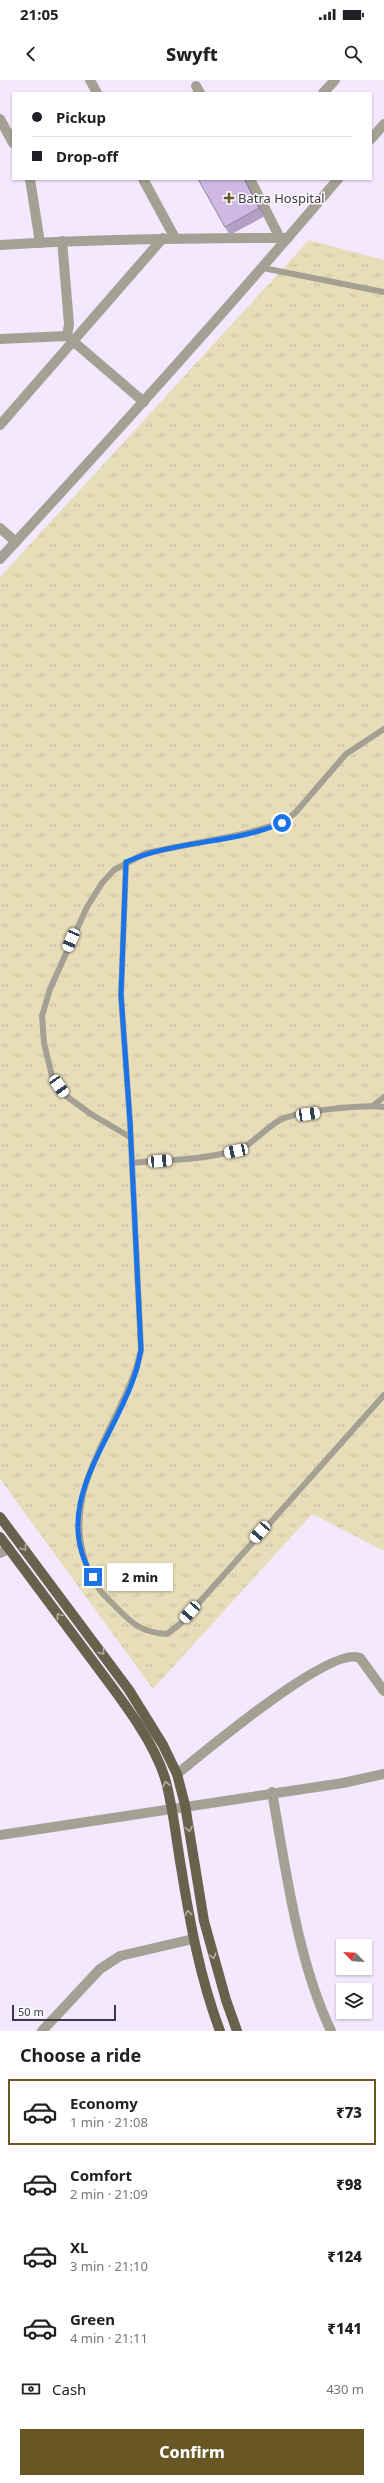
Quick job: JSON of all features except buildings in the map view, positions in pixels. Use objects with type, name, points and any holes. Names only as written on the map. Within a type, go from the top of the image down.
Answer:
[{"type":"main road","points":[[0,1517],[129,1690],[163,1745],[177,1774],[185,1805],[204,1921],[237,2031]]},
{"type":"main road","points":[[0,1537],[4,1551],[120,1698],[154,1754],[164,1778],[171,1808],[193,1939],[209,2001],[220,2031]]},
{"type":"main road","points":[[216,2021],[232,2017]]},
{"type":"street","points":[[90,80],[96,92]]},
{"type":"street","points":[[324,92],[334,80]]},
{"type":"street","points":[[0,119],[12,141]]},
{"type":"street","points":[[372,139],[384,125]]},
{"type":"street","points":[[30,180],[40,243]]},
{"type":"street","points":[[144,180],[175,238]]},
{"type":"street","points":[[251,180],[284,238]]},
{"type":"street","points":[[0,559],[144,402],[263,268],[284,238],[337,180]]},
{"type":"street","points":[[0,245],[62,241],[163,238],[284,238]]},
{"type":"street","points":[[0,425],[70,338],[163,238]]},
{"type":"street","points":[[62,241],[70,338]]},
{"type":"street","points":[[0,339],[70,338],[144,402]]},
{"type":"street","points":[[0,528],[16,542]]},
{"type":"street","points":[[177,1774],[266,1704],[303,1679],[349,1656],[360,1658],[384,1691]]},
{"type":"street","points":[[0,1835],[384,1774]]},
{"type":"street","points":[[272,1792],[290,1893],[309,1970],[322,2012],[331,2031]]},
{"type":"street","points":[[42,2031],[100,1969],[120,1956],[193,1939]]},
{"type":"lane","points":[[263,268],[384,292]]},
{"type":"lane","points":[[130,1137],[91,1114],[66,1096],[52,1076],[44,1044],[42,1016],[50,989],[87,907],[102,883],[114,870],[126,862],[146,853],[243,834],[282,823],[295,813],[346,754],[384,729]]},
{"type":"lane","points":[[126,862],[121,995],[132,1163],[141,1350],[135,1375],[91,1464],[78,1520],[78,1536],[87,1568],[105,1596],[132,1623],[149,1633],[167,1634],[180,1624],[384,1395]]},
{"type":"lane","points":[[374,1105],[384,1097]]},
{"type":"lane","points":[[132,1163],[203,1158],[236,1151],[282,1120],[374,1105],[384,1107]]},
{"type":"green space","points":[[309,240],[384,260],[384,1551],[312,1514],[153,1689],[0,1479],[0,577]]},
{"type":"place","name":"Batra Hospital","points":[[229,198]]},
{"type":"route","points":[[93,1577],[87,1568],[78,1536],[78,1513],[91,1464],[135,1375],[141,1350],[130,1122],[121,995],[126,862],[146,853],[182,844],[243,834],[282,823]]}]
